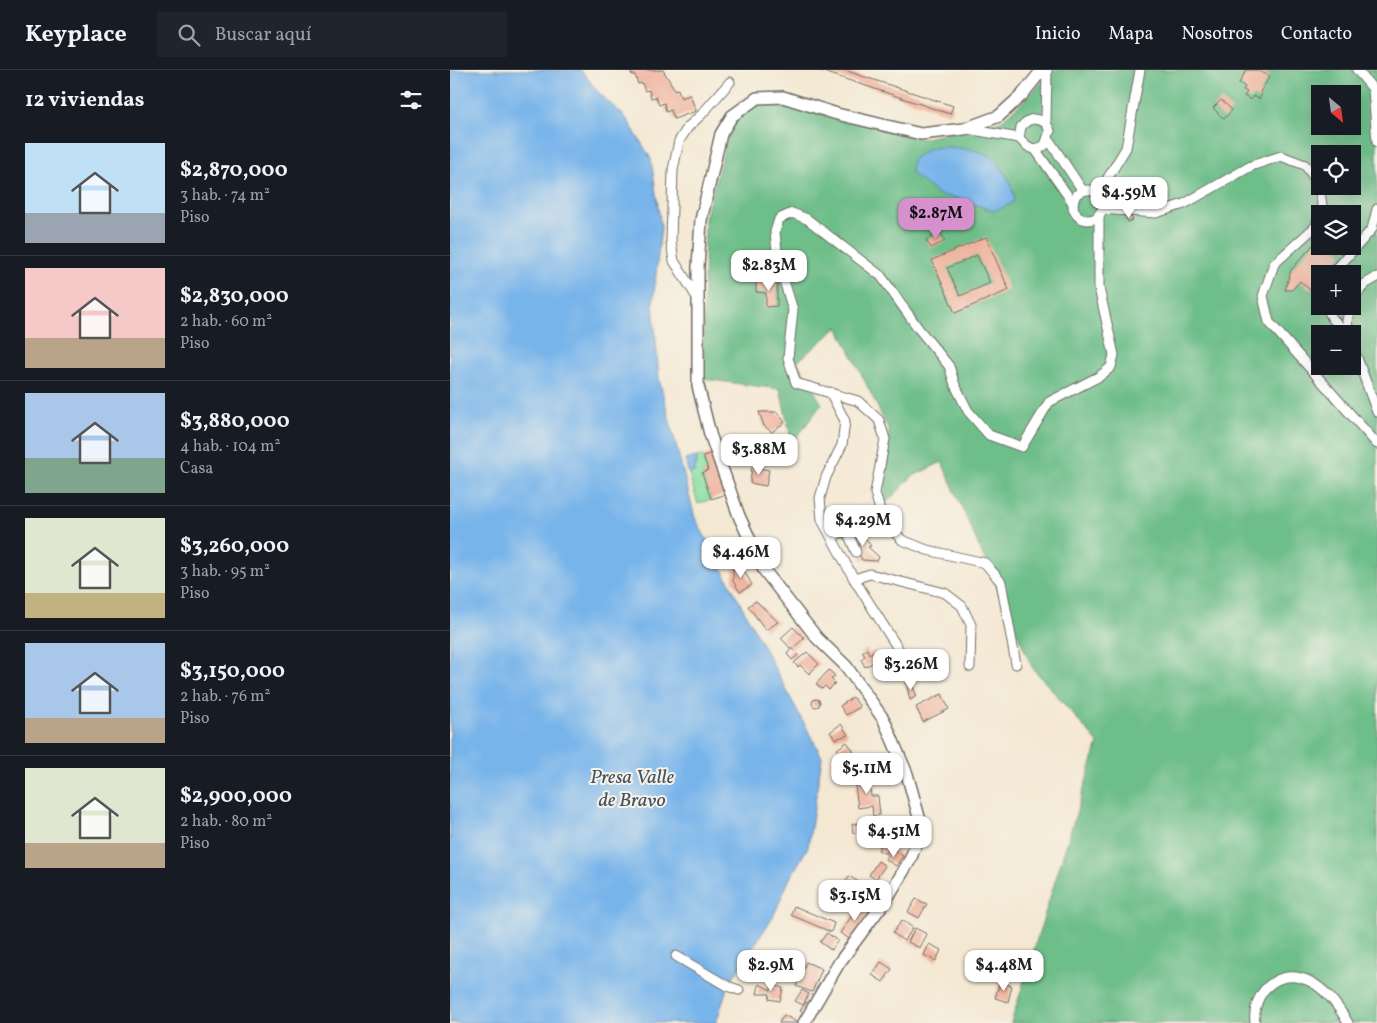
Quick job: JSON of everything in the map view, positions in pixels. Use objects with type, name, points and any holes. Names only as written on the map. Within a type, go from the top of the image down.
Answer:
[{"type":"main road","points":[[804,1023],[839,963],[888,897],[910,860],[918,839],[919,817],[907,774],[884,720],[846,666],[817,638],[779,592],[764,570],[739,516],[710,434],[698,386],[698,299],[701,220],[721,134],[732,116],[757,98],[783,97],[837,114],[921,134],[964,129],[999,116],[1022,95],[1042,70]]},
{"type":"street","points":[[964,129],[1019,138],[1028,148],[1035,149],[1046,145],[1049,140],[1050,131],[1046,123],[1047,70]]},
{"type":"street","points":[[1098,194],[1126,148],[1140,70]]},
{"type":"street","points":[[1357,70],[1373,89],[1377,142]]},
{"type":"street","points":[[698,299],[674,260],[671,242],[672,170],[679,141],[688,127],[730,82]]},
{"type":"street","points":[[1019,138],[1021,127],[1030,120],[1035,119],[1046,123]]},
{"type":"street","points":[[1049,140],[1083,191]]},
{"type":"street","points":[[1035,149],[1073,203],[1077,214],[1082,218],[1088,219],[1101,212],[1156,213],[1184,204],[1251,166],[1281,156],[1305,165],[1319,184],[1322,205],[1316,226],[1274,264],[1264,296],[1269,322],[1377,444]]},
{"type":"street","points":[[1016,664],[1001,582],[985,563],[927,550],[902,540],[883,520],[875,493],[885,439],[879,420],[858,401],[796,384],[788,358],[792,310],[778,261],[774,232],[780,219],[792,213],[808,219],[882,276],[918,328],[949,366],[955,385],[968,411],[989,435],[1022,447],[1049,402],[1100,376],[1110,367],[1114,355],[1099,288],[1102,198],[1094,191],[1083,191],[1075,198],[1073,203]]},
{"type":"street","points":[[1340,265],[1372,229],[1377,209]]},
{"type":"street","points":[[1361,288],[1364,284],[1377,277]]},
{"type":"street","points":[[1330,315],[1339,325]]},
{"type":"street","points":[[1361,368],[1377,412]]},
{"type":"street","points":[[830,392],[845,421],[842,445],[826,477],[820,498],[822,520],[854,579],[916,677]]},
{"type":"street","points":[[822,520],[834,536],[842,532],[848,533],[856,552]]},
{"type":"street","points":[[854,579],[870,574],[945,593],[962,606],[971,625],[970,667]]},
{"type":"street","points":[[676,956],[727,986],[739,990]]},
{"type":"street","points":[[1255,1023],[1254,1010],[1262,991],[1273,982],[1294,977],[1307,980],[1326,994],[1348,1023]]},
{"type":"green space","points":[[1053,70],[1377,70],[1377,1023],[1011,1023],[1098,743],[1032,667],[942,462],[913,476],[884,505],[889,430],[838,327],[797,362],[822,404],[792,443],[780,389],[703,379],[705,218],[732,121],[759,104],[780,101],[921,139],[1001,121],[1026,99]]},
{"type":"green space","points":[[703,456],[708,470],[702,473],[711,499],[698,504],[689,474],[694,472],[697,457]]},
{"type":"water","name":"Presa Valle de Bravo","points":[[450,70],[581,70],[598,92],[627,119],[651,159],[661,227],[653,303],[659,379],[695,518],[822,757],[808,847],[790,878],[773,917],[728,985],[716,1023],[450,1023]]},
{"type":"water","points":[[951,147],[978,151],[993,158],[1000,166],[1011,186],[1014,199],[1012,203],[994,211],[956,198],[939,195],[911,173],[912,160],[929,148]]},
{"type":"water","points":[[697,457],[694,472],[689,474],[685,460]]},
{"type":"building","points":[[630,70],[663,70],[675,90],[678,89],[681,98],[690,95],[696,111],[674,119],[671,110],[666,112],[664,103],[659,105],[656,97],[651,98],[649,90],[645,91],[642,83],[638,84],[635,75],[632,75]]},
{"type":"building","points":[[818,70],[844,70],[953,106],[950,114]]},
{"type":"building","points":[[1246,70],[1256,70],[1270,76],[1260,92],[1262,94],[1259,99],[1253,96],[1251,100],[1244,96],[1247,92],[1243,90],[1245,87],[1239,83]]},
{"type":"building","points":[[1221,100],[1232,110],[1224,119],[1213,108]]},
{"type":"building","points":[[1130,215],[1133,220],[1128,222],[1126,218]]},
{"type":"building","points":[[940,232],[945,241],[931,248],[926,240]]},
{"type":"building","points":[[986,237],[1009,290],[955,313],[932,260]],"holes":[[[977,255],[990,283],[960,296],[947,268]]]},
{"type":"building","points":[[1311,247],[1311,255],[1341,255],[1332,265],[1311,265],[1310,290],[1300,281],[1292,290],[1285,290],[1291,270]]},
{"type":"building","points":[[756,282],[777,282],[777,306],[766,307],[766,293],[756,292]]},
{"type":"building","points":[[759,412],[777,412],[785,422],[772,432],[764,426]]},
{"type":"building","points":[[713,453],[727,494],[711,499],[702,473],[708,470],[703,456]]},
{"type":"building","points":[[752,467],[769,470],[766,486],[750,483]]},
{"type":"building","points":[[859,530],[871,546],[868,547],[879,557],[877,561],[862,560],[849,532]]},
{"type":"building","points":[[741,565],[752,585],[740,592],[733,581],[733,569]]},
{"type":"building","points":[[756,601],[778,622],[766,630],[748,606]]},
{"type":"building","points":[[793,627],[804,638],[792,649],[798,655],[792,660],[787,654],[791,649],[781,638]]},
{"type":"building","points":[[867,649],[869,654],[874,651],[879,659],[865,667],[861,659],[865,656],[862,652]]},
{"type":"building","points":[[807,652],[819,664],[809,674],[800,665],[798,667],[794,663]]},
{"type":"building","points":[[829,670],[835,676],[831,679],[835,683],[829,690],[825,686],[822,689],[816,684]]},
{"type":"building","points":[[910,681],[917,696],[910,700],[906,683]]},
{"type":"building","points":[[942,694],[949,709],[923,722],[916,707]]},
{"type":"building","points":[[853,697],[860,707],[846,715],[840,706]]},
{"type":"building","points":[[816,699],[820,703],[816,707],[812,703]]},
{"type":"building","points":[[841,724],[848,735],[835,739],[830,732]]},
{"type":"building","points":[[847,742],[854,752],[844,759],[837,749]]},
{"type":"building","points":[[868,773],[871,796],[878,796],[880,815],[873,816],[872,806],[858,808],[855,785],[860,785],[859,774]]},
{"type":"building","points":[[912,820],[915,826],[908,830],[904,824]]},
{"type":"building","points":[[885,822],[885,831],[853,833],[852,824]]},
{"type":"building","points":[[886,835],[893,838],[886,854],[878,850]]},
{"type":"building","points":[[892,849],[903,856],[896,866],[885,859]]},
{"type":"building","points":[[878,861],[885,866],[876,879],[869,875]]},
{"type":"building","points":[[849,876],[868,888],[862,898],[843,885]]},
{"type":"building","points":[[916,899],[927,904],[919,918],[908,912]]},
{"type":"building","points":[[860,904],[870,911],[851,940],[840,933]]},
{"type":"building","points":[[794,906],[834,923],[831,932],[791,915]]},
{"type":"building","points":[[902,920],[913,928],[904,941],[893,933]]},
{"type":"building","points":[[915,928],[927,934],[920,948],[908,942]]},
{"type":"building","points":[[827,933],[838,941],[831,950],[820,942]]},
{"type":"building","points":[[929,944],[941,950],[936,961],[924,955]]},
{"type":"building","points":[[1009,955],[1020,958],[1015,975],[1004,972]]},
{"type":"building","points":[[806,962],[822,969],[812,992],[796,986]]},
{"type":"building","points":[[881,962],[892,969],[883,982],[872,975]]},
{"type":"building","points":[[1000,982],[1012,986],[1008,1002],[995,998]]},
{"type":"building","points":[[759,984],[771,990],[772,985],[783,988],[780,1001],[769,999],[770,994],[757,994]]},
{"type":"building","points":[[802,990],[809,994],[803,1005],[795,1001]]},
{"type":"building","points":[[806,1002],[812,1006],[807,1015],[800,1011]]},
{"type":"building","points":[[784,1015],[798,1023],[779,1023]]}]
